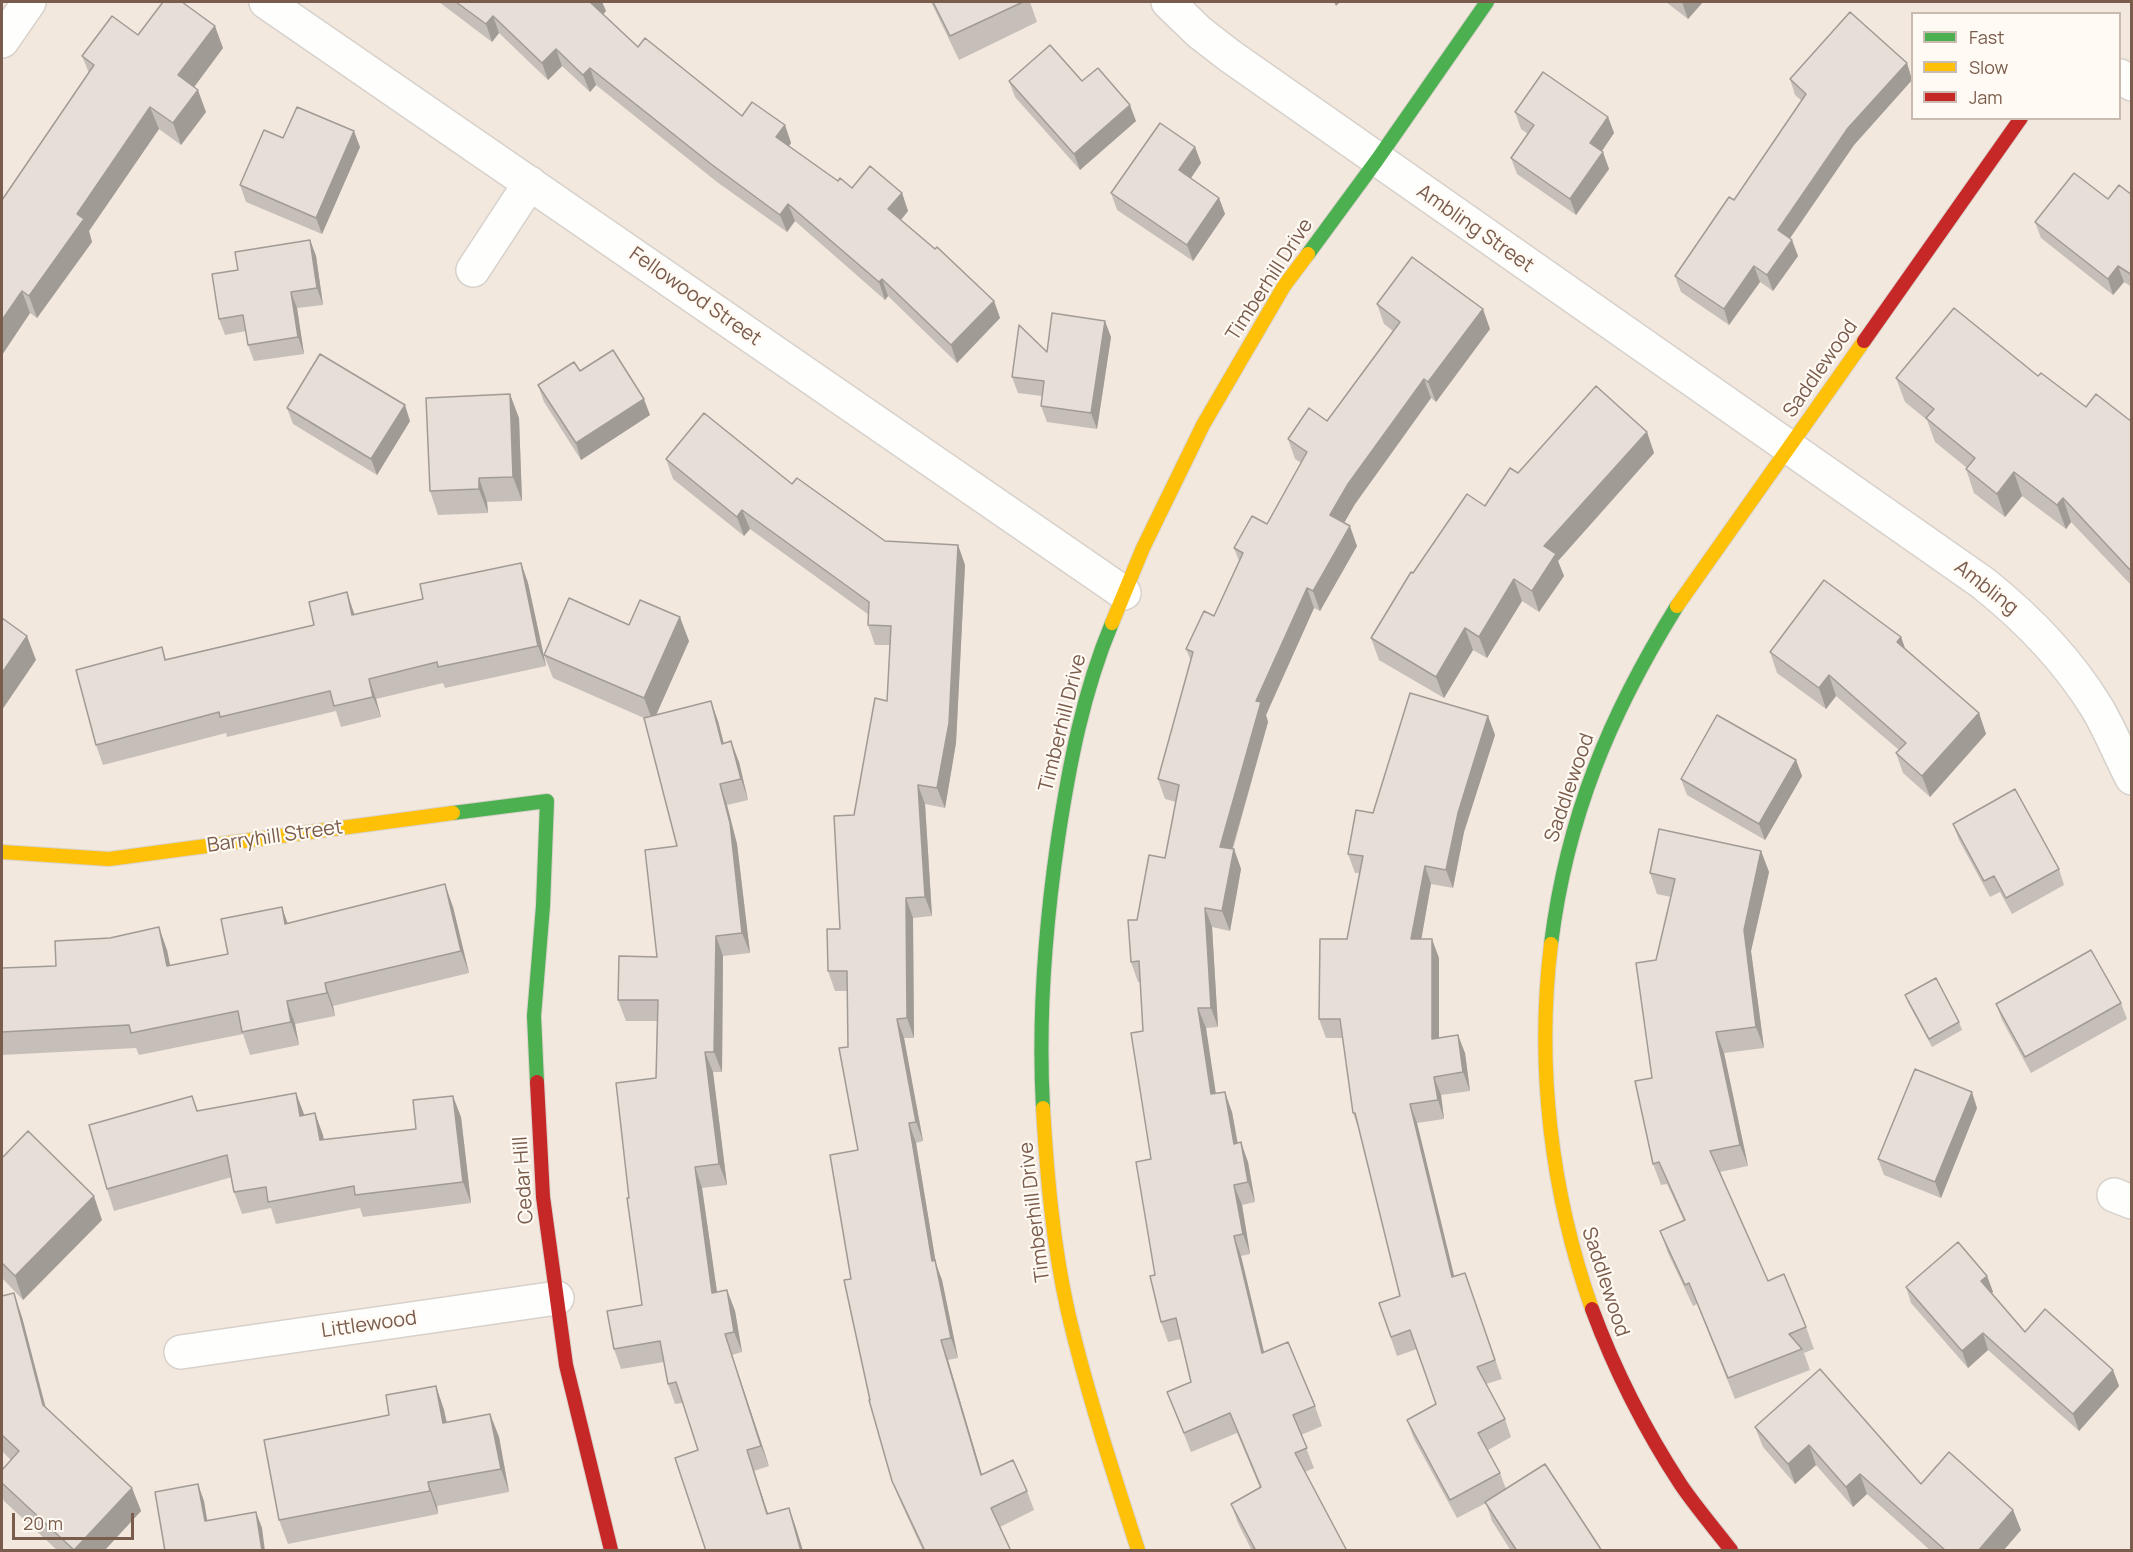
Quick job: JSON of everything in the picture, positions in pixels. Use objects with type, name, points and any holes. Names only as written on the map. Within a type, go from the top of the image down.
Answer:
[{"type":"street","points":[[2,41],[29,2]]},
{"type":"street","name":"Fellowood Street","points":[[266,2],[1124,593]]},
{"type":"street","name":"Ambling Street","points":[[1168,2],[1199,32],[1230,56],[1789,447]]},
{"type":"street","name":"Timberhill Drive","points":[[1138,1551],[1103,1442],[1068,1311],[1048,1190],[1040,1052],[1047,914],[1067,777],[1097,659],[1143,548],[1203,425],[1284,286],[1377,160],[1487,2]]},
{"type":"street","name":"Saddlewood","points":[[1731,1551],[1711,1527],[1664,1460],[1624,1389],[1592,1313],[1568,1235],[1552,1154],[1545,1073],[1546,991],[1555,909],[1574,829],[1600,752],[1635,678],[1677,607],[2020,120]]},
{"type":"street","points":[[473,270],[530,183]]},
{"type":"street","name":"Ambling","points":[[1789,447],[1983,583],[2017,610],[2074,674],[2098,710],[2132,778]]},
{"type":"street","name":"Barryhill Street","points":[[2,852],[10,855],[109,859],[547,801]]},
{"type":"street","name":"Cedar Hill","points":[[547,801],[543,906],[534,1016],[543,1197],[566,1365],[611,1551]]},
{"type":"street","name":"Littlewood","points":[[181,1353],[557,1298]]},
{"type":"shaded area","points":[[2,2],[2131,2],[2131,1550],[2,1550]]},
{"type":"building","points":[[163,2],[182,2],[215,26],[178,75],[198,90],[173,123],[150,107],[77,214],[84,219],[29,296],[22,291],[2,320],[2,200],[94,65],[82,56],[112,16],[138,35]]},
{"type":"building","points":[[456,2],[592,2],[638,47],[645,38],[742,116],[752,102],[785,125],[776,137],[838,181],[840,178],[852,188],[870,166],[902,193],[888,209],[935,249],[937,247],[994,301],[951,345],[882,279],[879,282],[788,204],[780,215],[711,164],[590,68],[583,75],[556,49],[542,63],[493,16],[486,24]]},
{"type":"building","points":[[933,2],[1023,2],[950,36]]},
{"type":"building","points":[[1850,12],[1907,63],[1848,128],[1778,230],[1792,240],[1767,275],[1754,266],[1724,309],[1675,276],[1729,197],[1734,200],[1806,94],[1790,79]]},
{"type":"building","points":[[1050,45],[1082,81],[1098,68],[1130,105],[1074,154],[1009,81]]},
{"type":"building","points":[[1543,72],[1608,117],[1590,143],[1603,152],[1570,199],[1511,158],[1534,125],[1515,112]]},
{"type":"building","points":[[297,107],[354,131],[316,218],[240,185],[264,130],[283,138]]},
{"type":"building","points":[[1160,123],[1195,147],[1179,170],[1219,198],[1187,245],[1111,193]]},
{"type":"building","points":[[2074,173],[2108,199],[2119,185],[2132,195],[2132,275],[2118,266],[2108,279],[2035,222]]},
{"type":"building","points":[[310,240],[317,288],[291,292],[298,337],[248,345],[243,315],[219,319],[212,274],[238,270],[235,252]]},
{"type":"building","points":[[1412,257],[1483,309],[1428,382],[1424,379],[1348,484],[1330,515],[1350,526],[1313,591],[1307,588],[1256,701],[1261,702],[1220,847],[1234,849],[1222,911],[1205,908],[1211,1008],[1198,1008],[1211,1094],[1225,1092],[1234,1144],[1241,1142],[1248,1182],[1234,1185],[1243,1234],[1234,1236],[1262,1353],[1288,1342],[1315,1406],[1293,1415],[1307,1448],[1295,1453],[1347,1551],[1256,1551],[1231,1504],[1261,1487],[1230,1413],[1184,1433],[1167,1392],[1191,1382],[1176,1318],[1161,1322],[1150,1276],[1155,1275],[1136,1162],[1151,1159],[1131,1033],[1143,1031],[1139,961],[1131,962],[1128,920],[1137,920],[1149,855],[1165,858],[1179,785],[1158,779],[1193,652],[1186,649],[1204,611],[1214,616],[1243,553],[1234,548],[1252,516],[1267,524],[1307,452],[1288,439],[1309,408],[1327,421],[1400,322],[1377,304]]},
{"type":"building","points":[[1954,308],[2038,376],[2041,373],[2086,407],[2096,394],[2132,422],[2132,572],[2063,498],[2057,505],[2014,472],[1997,494],[1966,469],[1975,458],[1926,418],[1934,409],[1896,378]]},
{"type":"building","points":[[1052,313],[1105,321],[1091,413],[1041,406],[1044,381],[1012,377],[1019,325],[1047,352]]},
{"type":"building","points":[[613,350],[644,399],[576,443],[538,385],[574,362],[580,371]]},
{"type":"building","points":[[320,354],[405,405],[371,459],[287,408]]},
{"type":"building","points":[[1596,386],[1647,432],[1544,546],[1556,554],[1532,591],[1514,579],[1479,637],[1465,628],[1436,677],[1371,638],[1411,572],[1413,573],[1467,494],[1485,506],[1510,468],[1518,473]]},
{"type":"building","points":[[510,394],[513,477],[479,478],[479,489],[430,491],[426,398]]},
{"type":"building","points":[[704,413],[792,484],[797,478],[885,541],[958,545],[949,723],[937,788],[918,785],[925,897],[906,898],[907,1018],[897,1019],[916,1122],[909,1123],[932,1261],[935,1260],[951,1338],[941,1340],[981,1475],[1013,1460],[1027,1491],[991,1508],[1011,1551],[925,1551],[892,1481],[869,1400],[844,1280],[851,1279],[830,1155],[858,1150],[839,1048],[848,1047],[847,971],[828,971],[827,929],[840,929],[834,816],[854,815],[875,698],[887,701],[891,626],[868,625],[869,602],[742,510],[737,517],[666,459]]},
{"type":"building","points":[[521,563],[538,646],[438,667],[437,662],[369,679],[373,697],[334,706],[330,691],[220,717],[219,712],[96,745],[76,670],[162,647],[165,660],[314,625],[309,602],[347,592],[352,615],[423,599],[420,584]]},
{"type":"building","points":[[1824,580],[1901,637],[1897,642],[1979,713],[1922,776],[1896,753],[1906,743],[1829,675],[1819,688],[1770,652]]},
{"type":"building","points":[[569,598],[629,625],[640,600],[680,617],[644,698],[544,655]]},
{"type":"building","points":[[2,618],[27,636],[2,673]]},
{"type":"building","points":[[1410,693],[1488,716],[1458,813],[1446,870],[1425,866],[1411,939],[1432,939],[1432,1039],[1458,1035],[1463,1072],[1434,1077],[1438,1100],[1410,1104],[1452,1277],[1465,1273],[1495,1360],[1477,1367],[1505,1419],[1478,1433],[1500,1473],[1450,1500],[1407,1420],[1436,1404],[1410,1330],[1391,1337],[1379,1303],[1400,1296],[1355,1113],[1353,1113],[1340,1019],[1319,1019],[1320,939],[1347,939],[1363,856],[1348,854],[1356,810],[1373,813]]},
{"type":"building","points":[[711,701],[722,744],[731,741],[741,779],[720,784],[730,823],[742,933],[716,936],[714,1052],[705,1052],[719,1164],[695,1167],[712,1293],[727,1290],[734,1332],[725,1334],[761,1446],[747,1450],[767,1514],[789,1508],[801,1551],[706,1551],[675,1458],[698,1450],[676,1382],[668,1384],[660,1341],[614,1349],[607,1311],[642,1305],[627,1198],[629,1198],[616,1083],[656,1078],[658,1000],[618,1000],[619,956],[657,957],[645,850],[677,846],[644,718]]},
{"type":"building","points":[[1717,715],[1796,760],[1759,824],[1681,779]]},
{"type":"building","points":[[2015,789],[2059,869],[2006,898],[1994,876],[1984,881],[1953,824]]},
{"type":"building","points":[[1659,829],[1761,851],[1744,930],[1756,1027],[1716,1032],[1740,1145],[1710,1151],[1768,1281],[1784,1274],[1806,1327],[1789,1334],[1802,1349],[1728,1378],[1689,1283],[1685,1285],[1660,1231],[1685,1220],[1659,1162],[1653,1164],[1635,1081],[1652,1078],[1636,963],[1656,960],[1675,879],[1650,873]]},
{"type":"building","points":[[445,884],[461,951],[325,983],[327,993],[287,1001],[291,1022],[242,1032],[238,1011],[131,1033],[129,1025],[2,1032],[2,968],[56,966],[55,941],[110,938],[159,927],[167,966],[228,954],[221,919],[282,907],[285,924]]},
{"type":"building","points":[[2091,950],[2121,1003],[2025,1057],[1996,1004]]},
{"type":"building","points":[[1936,978],[1959,1022],[1929,1039],[1905,995]]},
{"type":"building","points":[[1915,1069],[1972,1092],[1935,1182],[1878,1159]]},
{"type":"building","points":[[296,1093],[300,1116],[315,1113],[320,1140],[416,1129],[413,1100],[453,1096],[463,1182],[355,1195],[354,1186],[268,1202],[266,1187],[234,1192],[227,1155],[107,1189],[89,1125],[192,1096],[197,1111]]},
{"type":"building","points":[[28,1131],[94,1196],[15,1276],[2,1263],[2,1158]]},
{"type":"building","points":[[1958,1242],[1987,1276],[1981,1281],[2025,1332],[2045,1309],[2113,1370],[2073,1414],[1983,1333],[1962,1351],[1906,1287]]},
{"type":"building","points":[[14,1293],[43,1405],[132,1488],[74,1550],[2,1483],[2,1470],[19,1451],[2,1435],[2,1296]]},
{"type":"building","points":[[1820,1369],[1921,1484],[1949,1452],[2013,1510],[1978,1551],[1946,1551],[1860,1474],[1846,1487],[1809,1445],[1788,1464],[1755,1427]]},
{"type":"building","points":[[436,1386],[443,1423],[490,1414],[501,1469],[428,1482],[430,1491],[279,1520],[264,1440],[389,1415],[386,1395]]},
{"type":"building","points":[[1545,1464],[1602,1551],[1517,1551],[1485,1502]]},
{"type":"building","points":[[198,1484],[205,1521],[256,1512],[262,1551],[165,1551],[155,1492]]},
{"type":"traffic: fast","points":[[1308,254],[1377,160],[1487,2]]},
{"type":"traffic: fast","points":[[1551,944],[1568,852],[1595,768],[1631,686],[1677,606]]},
{"type":"traffic: fast","points":[[1043,1108],[1042,1007],[1049,906],[1058,839],[1078,730],[1093,676],[1112,623]]},
{"type":"traffic: fast","points":[[453,813],[547,801],[543,906],[534,1016],[537,1082]]},
{"type":"traffic: slow","points":[[1112,623],[1143,548],[1203,425],[1284,286],[1308,254]]},
{"type":"traffic: slow","points":[[1677,606],[1864,341]]},
{"type":"traffic: slow","points":[[2,852],[109,859],[453,813]]},
{"type":"traffic: slow","points":[[1551,944],[1545,1036],[1550,1129],[1566,1220],[1592,1309]]},
{"type":"traffic: slow","points":[[1043,1108],[1051,1210],[1068,1312],[1092,1402],[1138,1550]]},
{"type":"traffic: jam","points":[[1864,341],[2020,120]]},
{"type":"traffic: jam","points":[[537,1082],[543,1197],[566,1365],[611,1550]]},
{"type":"traffic: jam","points":[[1592,1309],[1621,1377],[1655,1443],[1687,1493],[1731,1550]]}]
